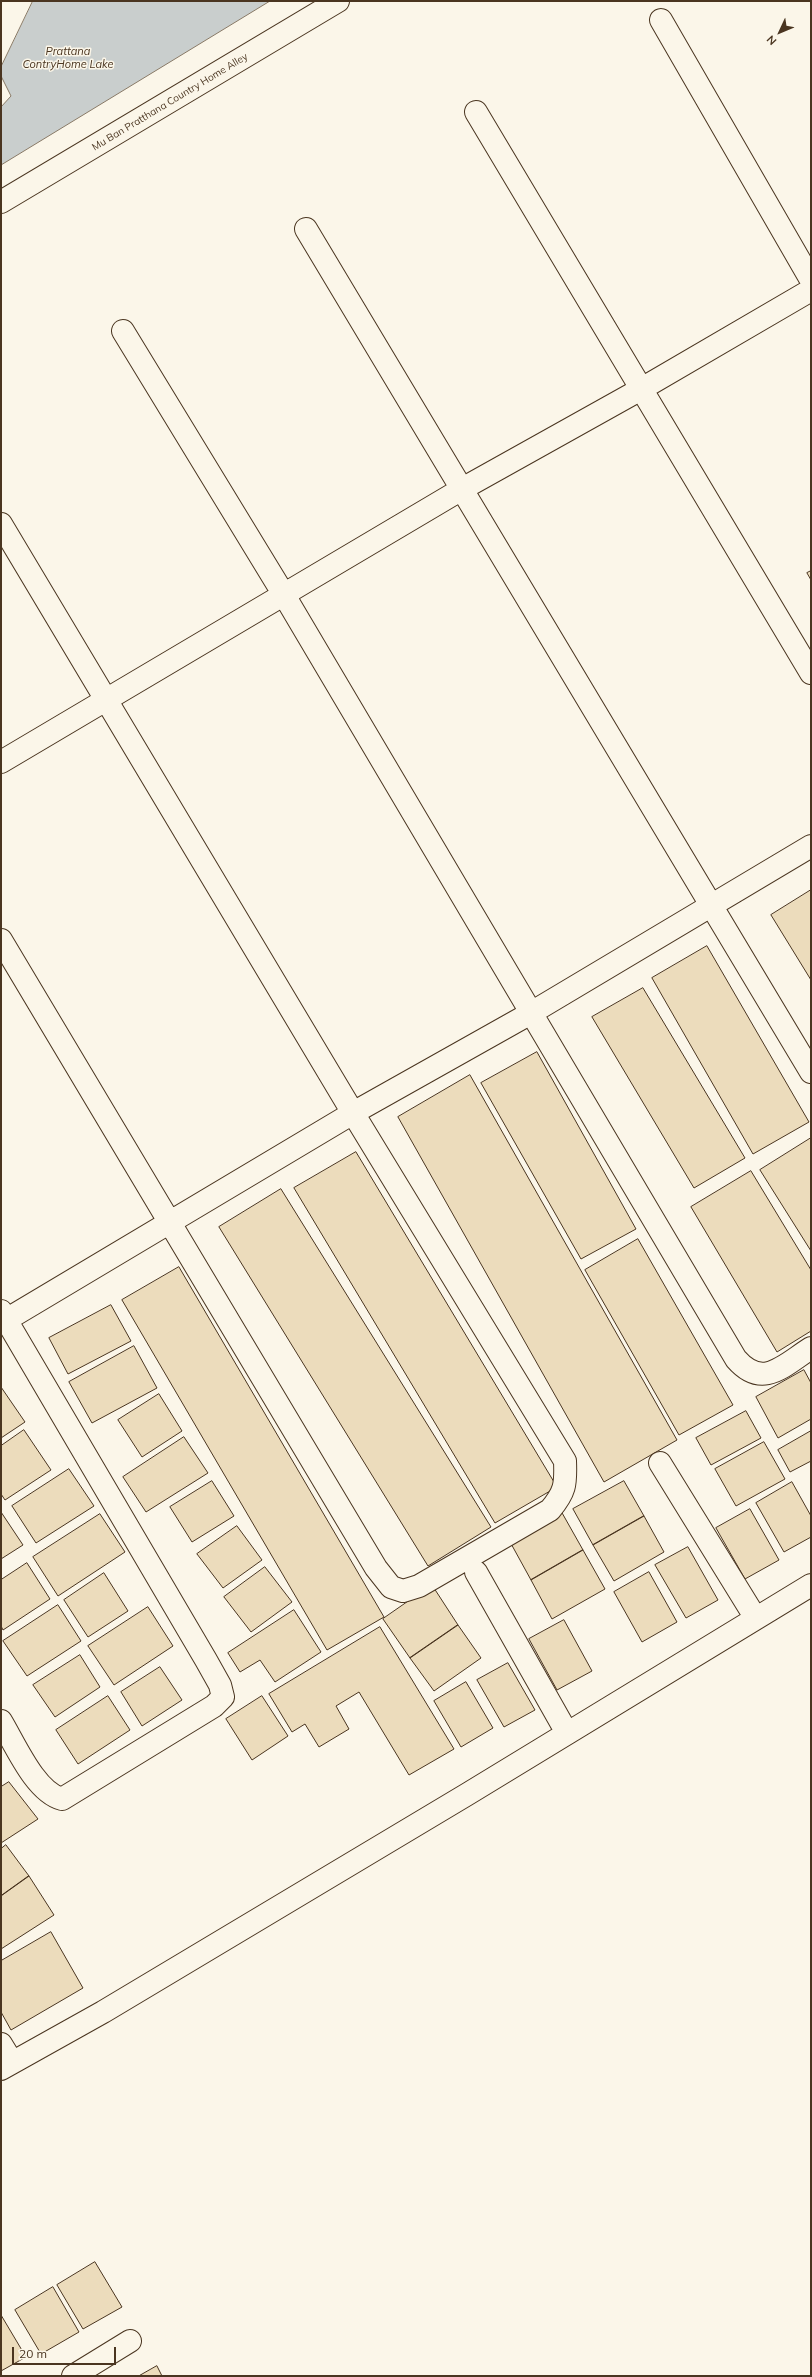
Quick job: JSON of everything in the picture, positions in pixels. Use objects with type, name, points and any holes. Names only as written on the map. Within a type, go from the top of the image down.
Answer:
[{"type":"street","name":"Mu Ban Pratthana Country Home Alley","points":[[1,202],[338,1]]},
{"type":"street","points":[[661,20],[811,280]]},
{"type":"street","points":[[476,112],[643,388],[811,673]]},
{"type":"street","points":[[306,229],[811,1072]]},
{"type":"street","points":[[1,762],[462,489],[643,388],[811,290]]},
{"type":"street","points":[[123,331],[284,595],[736,1359],[744,1369],[760,1375],[772,1373],[811,1348]]},
{"type":"street","points":[[1,524],[353,1113],[565,1461],[566,1479],[562,1495],[550,1510],[419,1586],[403,1592],[391,1587],[376,1568],[1,940]]},
{"type":"street","points":[[1,1721],[40,1786],[53,1797],[62,1799],[214,1706],[223,1697],[220,1685],[206,1660],[3,1318],[170,1224],[353,1113],[531,1012],[811,846]]},
{"type":"street","points":[[660,1463],[755,1618]]},
{"type":"street","points":[[476,1572],[567,1733]]},
{"type":"street","points":[[1,2044],[7,2066],[103,2012],[811,1585]]},
{"type":"street","points":[[73,2376],[130,2341]]},
{"type":"water","name":"Prattana ContryHome Lake","points":[[33,1],[270,1],[1,165],[1,107],[11,96],[1,76],[1,67]]},
{"type":"building","points":[[811,571],[811,580],[807,573]]},
{"type":"building","points":[[811,890],[811,980],[771,915]]},
{"type":"building","points":[[707,946],[809,1122],[753,1154],[652,978]]},
{"type":"building","points":[[643,988],[745,1158],[694,1188],[592,1017]]},
{"type":"building","points":[[537,1052],[636,1229],[581,1259],[481,1083]]},
{"type":"building","points":[[470,1075],[677,1440],[604,1482],[398,1117]]},
{"type":"building","points":[[811,1138],[811,1251],[760,1170]]},
{"type":"building","points":[[356,1152],[557,1487],[495,1523],[294,1188]]},
{"type":"building","points":[[751,1171],[811,1270],[811,1331],[777,1352],[691,1207]]},
{"type":"building","points":[[281,1189],[491,1527],[428,1566],[219,1227]]},
{"type":"building","points":[[638,1239],[733,1405],[679,1435],[585,1270]]},
{"type":"building","points":[[179,1267],[384,1617],[327,1650],[122,1300]]},
{"type":"building","points":[[111,1305],[131,1341],[68,1374],[49,1338]]},
{"type":"building","points":[[134,1346],[157,1388],[92,1423],[69,1382]]},
{"type":"building","points":[[804,1370],[811,1383],[811,1419],[778,1438],[756,1397]]},
{"type":"building","points":[[1,1387],[25,1422],[1,1438]]},
{"type":"building","points":[[159,1394],[182,1431],[142,1457],[118,1420]]},
{"type":"building","points":[[746,1411],[761,1438],[711,1465],[696,1438]]},
{"type":"building","points":[[24,1430],[51,1470],[5,1500],[1,1494],[1,1446]]},
{"type":"building","points":[[811,1431],[811,1461],[790,1472],[778,1450]]},
{"type":"building","points":[[184,1437],[208,1473],[146,1512],[123,1477]]},
{"type":"building","points":[[764,1442],[785,1479],[736,1506],[715,1469]]},
{"type":"building","points":[[69,1469],[94,1506],[36,1543],[12,1506]]},
{"type":"building","points":[[212,1481],[234,1516],[192,1542],[170,1507]]},
{"type":"building","points":[[624,1481],[644,1516],[593,1545],[573,1509]]},
{"type":"building","points":[[792,1482],[811,1516],[811,1537],[784,1552],[756,1503]]},
{"type":"building","points":[[750,1509],[779,1560],[745,1579],[716,1528]]},
{"type":"building","points":[[561,1511],[583,1550],[531,1580],[509,1540]]},
{"type":"building","points":[[1,1512],[23,1545],[1,1559]]},
{"type":"building","points":[[100,1514],[125,1552],[58,1596],[33,1557]]},
{"type":"building","points":[[644,1516],[664,1552],[614,1581],[593,1545]]},
{"type":"building","points":[[237,1526],[262,1560],[223,1588],[197,1554]]},
{"type":"building","points":[[688,1547],[718,1600],[686,1618],[655,1565]]},
{"type":"building","points":[[583,1550],[605,1589],[552,1619],[531,1580]]},
{"type":"building","points":[[27,1563],[50,1599],[3,1630],[1,1626],[1,1580]]},
{"type":"building","points":[[265,1567],[292,1602],[251,1632],[224,1597]]},
{"type":"building","points":[[649,1572],[677,1622],[642,1642],[614,1592]]},
{"type":"building","points":[[104,1573],[128,1611],[88,1637],[64,1600]]},
{"type":"building","points":[[432,1585],[458,1625],[410,1658],[383,1619]]},
{"type":"building","points":[[58,1605],[81,1641],[27,1676],[3,1641]]},
{"type":"building","points":[[148,1607],[173,1646],[114,1685],[88,1646]]},
{"type":"building","points":[[294,1610],[321,1652],[275,1682],[260,1660],[240,1672],[228,1653]]},
{"type":"building","points":[[564,1620],[592,1671],[557,1690],[529,1639]]},
{"type":"building","points":[[458,1625],[481,1658],[434,1691],[410,1658]]},
{"type":"building","points":[[380,1627],[454,1749],[409,1775],[359,1692],[336,1706],[349,1729],[319,1747],[305,1724],[292,1732],[269,1694]]},
{"type":"building","points":[[80,1655],[100,1687],[55,1717],[33,1685]]},
{"type":"building","points":[[508,1663],[535,1710],[504,1727],[477,1680]]},
{"type":"building","points":[[160,1667],[182,1700],[142,1726],[121,1692]]},
{"type":"building","points":[[466,1682],[493,1728],[461,1747],[434,1701]]},
{"type":"building","points":[[108,1696],[130,1730],[78,1764],[56,1730]]},
{"type":"building","points":[[262,1696],[288,1736],[252,1760],[226,1719]]},
{"type":"building","points":[[9,1782],[38,1819],[1,1843],[1,1787]]},
{"type":"building","points":[[6,1845],[29,1876],[1,1896],[1,1849]]},
{"type":"building","points":[[29,1876],[54,1915],[1,1949],[1,1896]]},
{"type":"building","points":[[51,1932],[83,1988],[11,2030],[1,2012],[1,1961]]},
{"type":"building","points":[[95,2262],[122,2307],[83,2329],[57,2285]]},
{"type":"building","points":[[53,2287],[79,2332],[41,2354],[15,2310]]},
{"type":"building","points":[[1,2315],[26,2357],[1,2371]]},
{"type":"building","points":[[157,2366],[162,2376],[139,2376]]}]
